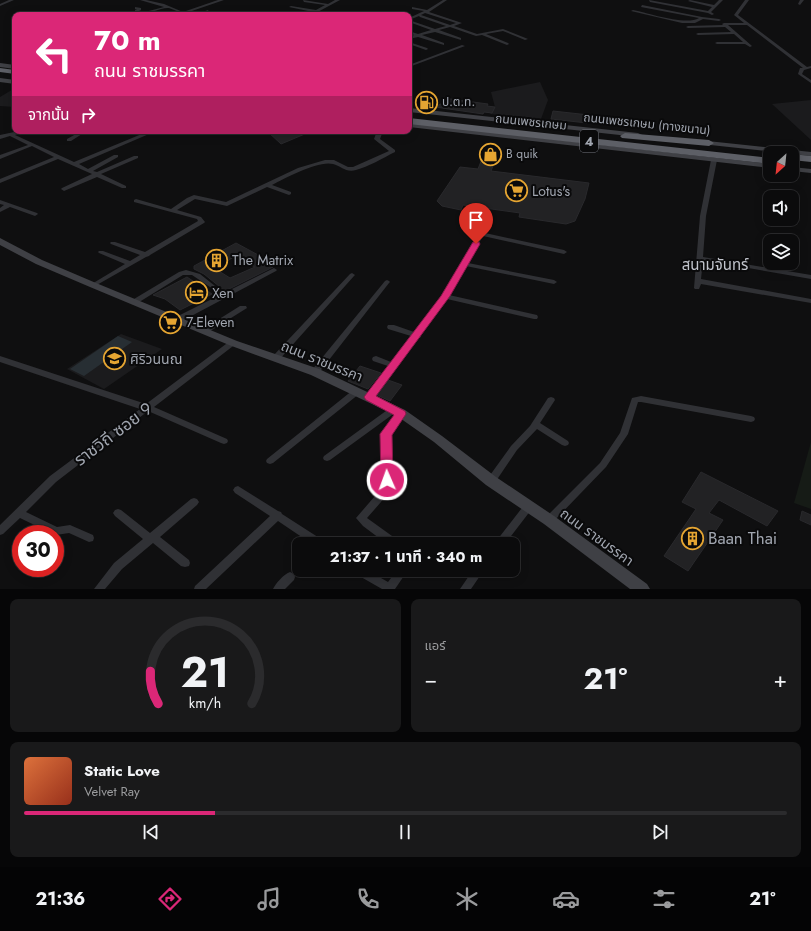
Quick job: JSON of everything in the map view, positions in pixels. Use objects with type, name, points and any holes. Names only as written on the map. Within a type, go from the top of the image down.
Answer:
[{"type":"highway","points":[[0,70],[12,72]]},
{"type":"highway","points":[[0,76],[12,77]]},
{"type":"highway","name":"ถนนเพชรเกษม","points":[[412,115],[763,160]]},
{"type":"highway","name":"ถนนเพชรเกษม","points":[[412,121],[763,154]]},
{"type":"highway","points":[[557,134],[709,143]]},
{"type":"highway","points":[[557,134],[714,160]]},
{"type":"highway","points":[[799,158],[811,159]]},
{"type":"highway","points":[[799,164],[811,165]]},
{"type":"main road","points":[[0,66],[12,67]]},
{"type":"main road","points":[[0,80],[12,82]]},
{"type":"main road","name":"ถนนเพชรเกษม (ทางขนาน)","points":[[412,110],[811,154]]},
{"type":"main road","name":"ถนนเพชรเกษม (ทางขนาน)","points":[[412,125],[763,165]]},
{"type":"main road","points":[[799,170],[811,171]]},
{"type":"main road","name":"ถนน ราชมรรคา","points":[[1,242],[39,262],[133,302],[233,343],[315,372],[369,397],[397,412],[438,439],[491,481],[549,520],[642,589]]},
{"type":"street","points":[[1,4],[12,0]]},
{"type":"street","points":[[142,0],[167,6],[180,12]]},
{"type":"street","points":[[185,12],[222,0]]},
{"type":"street","points":[[291,7],[316,11],[338,0]]},
{"type":"street","points":[[412,19],[427,12],[445,0]]},
{"type":"street","points":[[650,0],[709,12],[749,45],[717,43]]},
{"type":"street","points":[[709,12],[720,0]]},
{"type":"street","points":[[747,0],[736,14],[808,68]]},
{"type":"street","points":[[800,4],[802,0]]},
{"type":"street","points":[[304,1],[329,5]]},
{"type":"street","points":[[690,2],[715,6]]},
{"type":"street","points":[[148,12],[167,6]]},
{"type":"street","points":[[642,6],[719,20]]},
{"type":"street","points":[[412,37],[460,23],[413,8]]},
{"type":"street","points":[[135,10],[142,12]]},
{"type":"street","points":[[633,11],[682,22],[695,22],[702,18]]},
{"type":"street","points":[[421,16],[477,35],[503,30],[526,39]]},
{"type":"street","points":[[412,21],[460,39]]},
{"type":"street","points":[[686,27],[748,24]]},
{"type":"street","points":[[412,33],[442,44]]},
{"type":"street","points":[[698,34],[735,33]]},
{"type":"street","points":[[484,34],[507,44]]},
{"type":"street","points":[[412,44],[426,49]]},
{"type":"street","points":[[412,65],[462,46]]},
{"type":"street","points":[[808,68],[802,68],[800,74],[811,82]]},
{"type":"street","points":[[0,137],[12,133]]},
{"type":"street","points":[[8,134],[124,187]]},
{"type":"street","points":[[69,140],[79,134]]},
{"type":"street","points":[[74,164],[145,134]]},
{"type":"street","points":[[173,210],[192,198],[226,204],[300,170],[330,161],[347,168],[354,169],[393,151],[377,139],[379,134]]},
{"type":"street","points":[[0,157],[31,145]]},
{"type":"street","points":[[88,171],[116,156]]},
{"type":"street","points":[[0,181],[58,157]]},
{"type":"street","points":[[64,189],[136,157]]},
{"type":"street","points":[[714,160],[703,216],[697,284],[811,301]]},
{"type":"street","points":[[268,185],[289,193]]},
{"type":"street","points":[[93,285],[202,222],[199,218],[136,200]]},
{"type":"street","points":[[0,202],[35,214]]},
{"type":"street","points":[[0,210],[10,205]]},
{"type":"street","points":[[369,397],[417,336],[445,296],[487,224]]},
{"type":"street","points":[[481,234],[564,252]]},
{"type":"street","points":[[113,242],[147,255]]},
{"type":"street","points":[[101,252],[130,263]]},
{"type":"street","points":[[700,258],[811,277]]},
{"type":"street","points":[[465,264],[554,282]]},
{"type":"street","points":[[177,320],[274,270]]},
{"type":"street","points":[[133,302],[181,273],[194,273],[212,286]]},
{"type":"street","points":[[276,358],[352,275]]},
{"type":"street","points":[[315,372],[386,282]]},
{"type":"street","points":[[445,296],[534,317]]},
{"type":"street","points":[[204,331],[243,308]]},
{"type":"street","points":[[391,327],[417,336]]},
{"type":"street","name":"ราชวิถี ซอย 9","points":[[0,531],[53,479],[233,343]]},
{"type":"street","points":[[0,359],[148,408],[224,441]]},
{"type":"street","points":[[376,360],[393,365]]},
{"type":"street","points":[[270,461],[356,392]]},
{"type":"street","points":[[549,520],[603,465],[624,434],[635,400],[641,399],[751,419]]},
{"type":"street","points":[[491,481],[514,448],[527,436],[551,400]]},
{"type":"street","points":[[327,458],[397,412]]},
{"type":"street","points":[[385,537],[361,518],[378,499],[385,487],[386,434],[397,412]]},
{"type":"street","points":[[535,424],[565,443]]},
{"type":"street","points":[[238,490],[310,537]]},
{"type":"street","points":[[99,589],[118,566],[194,502]]},
{"type":"street","points":[[504,537],[528,507]]},
{"type":"street","points":[[19,513],[56,531],[70,529],[89,538]]},
{"type":"street","points":[[118,513],[185,562]]},
{"type":"street","points":[[199,589],[278,515]]},
{"type":"street","points":[[278,589],[290,577]]},
{"type":"street","points":[[370,577],[390,588],[398,577]]},
{"type":"street","points":[[465,589],[474,577]]},
{"type":"shaded area","points":[[540,82],[548,100],[541,119],[490,114],[495,107],[491,92]]},
{"type":"shaded area","points":[[12,90],[12,107],[0,106],[0,97]]},
{"type":"shaded area","points":[[811,100],[811,140],[772,104]]},
{"type":"shaded area","name":"ศิริวนนณ","points":[[121,334],[162,349],[104,389],[67,369]]},
{"type":"shaded area","points":[[118,336],[132,342],[84,376],[70,369]]},
{"type":"shaded area","points":[[811,442],[811,509],[794,503]]},
{"type":"building","points":[[450,99],[488,104],[487,106],[495,107],[492,113],[484,112],[483,114],[435,107]]},
{"type":"building","points":[[553,111],[589,115],[587,123],[551,119]]},
{"type":"building","points":[[270,134],[305,134],[281,144]]},
{"type":"building","name":"Lotus's","points":[[487,146],[500,148],[491,171],[589,183],[585,199],[575,221],[566,224],[519,217],[520,213],[463,205],[461,210],[442,206],[437,201],[460,167],[478,169]]},
{"type":"building","points":[[236,243],[260,256],[273,267],[225,291],[204,274],[194,269],[194,266]],"holes":[[[234,257],[255,267],[230,278],[214,268]]]},
{"type":"building","name":"Xen","points":[[187,277],[212,294],[180,310],[165,299],[153,295]]},
{"type":"building","points":[[360,366],[381,373],[368,389],[348,381]]},
{"type":"building","points":[[388,380],[402,385],[390,401],[377,395]]},
{"type":"building","points":[[701,472],[778,511],[767,526],[719,500],[709,513],[723,520],[688,571],[664,556],[696,509],[682,502]]},
{"type":"building","points":[[802,511],[811,515],[811,525],[800,520]]},
{"type":"place","name":"ป.ต.ท.","points":[[426,102]]},
{"type":"place","name":"B quik","points":[[491,154]]},
{"type":"place","name":"Lotus's","points":[[516,191]]},
{"type":"place","name":"The Matrix","points":[[216,260]]},
{"type":"place","name":"Xen","points":[[196,293]]},
{"type":"place","name":"7-Eleven","points":[[170,322]]},
{"type":"place","name":"ศิริวนนณ","points":[[115,359]]},
{"type":"place","name":"Baan Thai","points":[[693,538]]},
{"type":"district","name":"สนามจันทร์","points":[[715,265]]},
{"type":"route","points":[[387,480],[386,434],[401,414],[369,397],[429,320],[476,244]]}]
